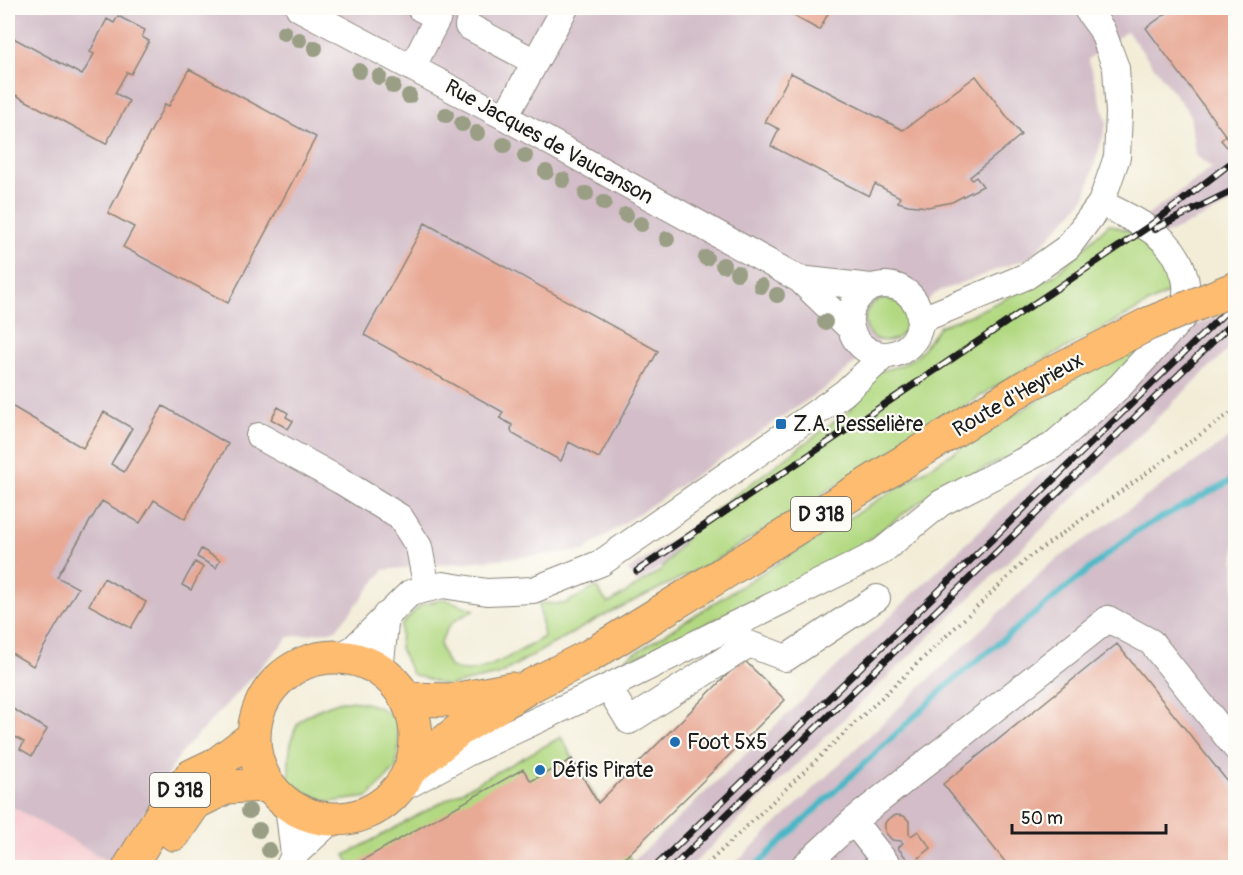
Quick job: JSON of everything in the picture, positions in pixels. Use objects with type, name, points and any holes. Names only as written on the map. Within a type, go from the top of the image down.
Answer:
[{"type":"main road","name":"Route d'Heyrieux","points":[[405,779],[459,730],[532,686],[591,655],[1028,385],[1148,324],[1236,288]]},
{"type":"main road","points":[[337,657],[359,660],[380,670],[395,683],[407,699],[415,722],[417,746],[405,779],[380,807],[357,817],[332,820],[309,816],[278,795],[257,762],[254,736],[259,711],[271,689],[289,671],[312,660],[337,657]]},
{"type":"main road","name":"Route d'Heyrieux","points":[[407,699],[453,700],[532,686]]},
{"type":"main road","name":"D 318","points":[[129,867],[164,810],[191,776],[218,763],[254,736]]},
{"type":"main road","name":"D 318","points":[[145,867],[166,846],[195,802],[227,787],[278,795]]},
{"type":"street","name":"Rue Jacques de Vaucanson","points":[[299,8],[505,117],[799,279],[855,336]]},
{"type":"street","points":[[411,68],[438,17],[420,8]]},
{"type":"street","points":[[505,117],[565,8]]},
{"type":"street","points":[[917,310],[974,297],[1027,276],[1068,247],[1101,204],[1117,157],[1119,113],[1116,68],[1102,30],[1086,8]]},
{"type":"street","points":[[468,26],[535,62]]},
{"type":"street","points":[[405,779],[467,753],[608,687],[881,552],[941,503],[1052,446],[1120,386],[1185,315],[1186,279],[1176,253],[1152,230],[1101,204]]},
{"type":"street","name":"Rue Jacques de Vaucanson","points":[[799,279],[871,287]]},
{"type":"street","points":[[844,393],[855,336],[850,315],[854,304],[861,294],[871,287],[894,286],[905,291],[917,310],[918,331],[906,349],[896,354],[885,355],[867,350],[855,336]]},
{"type":"street","points":[[337,657],[353,649],[410,593],[443,585],[487,592],[533,590],[601,563],[844,393],[885,355]]},
{"type":"street","points":[[259,436],[341,481],[400,518],[419,547],[427,589]]},
{"type":"street","points":[[608,687],[629,721],[749,644],[786,657],[877,598]]},
{"type":"street","points":[[380,670],[386,615]]},
{"type":"street","points":[[802,867],[853,821],[1108,619],[1151,642],[1236,748]]},
{"type":"street","points":[[278,795],[291,861]]},
{"type":"street","points":[[291,861],[332,820]]},
{"type":"street","points":[[853,821],[890,867]]},
{"type":"path","points":[[703,867],[1028,558],[1236,408]]},
{"type":"shaded area","points":[[8,8],[1235,8],[1235,202],[1141,246],[636,583],[628,570],[1151,213],[1212,168],[1195,155],[1190,114],[1127,31],[1088,59],[1107,122],[1085,198],[1031,257],[937,292],[828,386],[583,551],[384,570],[336,630],[289,637],[181,753],[113,864],[8,804]]},
{"type":"shaded area","points":[[1235,309],[1235,343],[690,867],[626,868],[1194,326]]},
{"type":"shaded area","points":[[1235,434],[1235,867],[730,868],[1049,565]]},
{"type":"shaded area","points":[[8,804],[113,864],[109,868],[8,867]]},
{"type":"green space","points":[[1109,224],[1139,235],[1173,265],[1179,287],[1008,379],[709,564],[599,618],[498,675],[447,686],[412,674],[400,648],[401,625],[421,605],[445,599],[475,610],[452,623],[445,632],[440,645],[450,666],[471,671],[511,656],[544,637],[539,603],[564,604],[596,587],[608,604],[660,571],[699,522],[850,410],[877,372],[902,365],[918,355],[940,326],[973,314],[1055,275]]},
{"type":"green space","points":[[886,299],[901,305],[907,320],[901,335],[886,341],[871,335],[865,320],[871,305]]},
{"type":"green space","points":[[1149,345],[1065,429],[926,497],[844,558],[603,673],[1110,356]]},
{"type":"green space","points":[[341,701],[371,704],[390,714],[396,719],[399,744],[396,768],[368,797],[330,802],[307,793],[289,781],[290,752],[292,737],[301,720],[317,710]]},
{"type":"green space","name":"Défis Pirate","points":[[561,737],[632,861],[626,868],[352,868],[345,855]]},
{"type":"building","points":[[787,8],[831,8],[819,30],[785,11]]},
{"type":"building","points":[[1174,8],[1236,8],[1236,149],[1230,151],[1221,140],[1226,136],[1146,28]]},
{"type":"building","points":[[118,16],[145,30],[142,37],[149,41],[131,74],[127,72],[115,93],[129,101],[106,144],[8,91],[8,35],[82,75],[94,54],[90,52],[107,19],[114,23]]},
{"type":"building","points":[[189,69],[316,137],[228,303],[123,247],[134,227],[108,213],[165,104],[169,106]]},
{"type":"building","points":[[791,73],[903,130],[976,76],[1021,135],[970,177],[972,180],[976,177],[983,186],[952,202],[928,207],[908,205],[898,202],[900,197],[875,184],[869,196],[771,146],[779,129],[765,122]]},
{"type":"building","points":[[425,223],[658,351],[599,458],[569,442],[561,461],[513,434],[512,425],[500,418],[503,412],[364,335]]},
{"type":"building","points":[[8,404],[83,448],[104,412],[132,428],[111,464],[124,472],[163,406],[228,444],[185,519],[154,500],[140,523],[102,501],[57,577],[78,588],[33,666],[8,651]]},
{"type":"building","points":[[278,407],[288,413],[286,417],[293,421],[288,429],[271,419]]},
{"type":"building","points":[[201,549],[220,560],[216,568],[197,557]]},
{"type":"building","points":[[195,562],[203,567],[191,590],[182,585]]},
{"type":"building","points":[[104,578],[146,602],[131,628],[89,605]]},
{"type":"building","points":[[1117,644],[1236,792],[1236,868],[1010,868],[943,784]]},
{"type":"building","points":[[743,659],[785,700],[627,856],[605,868],[353,868],[352,866],[523,769],[531,781],[572,759],[598,803]]},
{"type":"building","points":[[8,706],[47,729],[32,756],[20,749],[24,742],[8,733]]},
{"type":"building","points":[[896,815],[904,816],[909,821],[911,836],[918,831],[931,848],[911,864],[898,848],[903,843],[892,840],[885,832],[885,823]]},
{"type":"waterway","points":[[753,868],[952,681],[1136,531],[1236,478]]},
{"type":"railway","points":[[637,571],[1148,227],[1236,159]]},
{"type":"railway","points":[[1154,229],[1236,189]]},
{"type":"railway","points":[[654,868],[1236,302]]},
{"type":"railway","points":[[672,868],[1236,319]]},
{"type":"place","name":"Z.A. Pesselière","points":[[781,424]]},
{"type":"place","name":"Foot 5x5","points":[[675,742]]},
{"type":"place","name":"Défis Pirate","points":[[540,770]]}]
